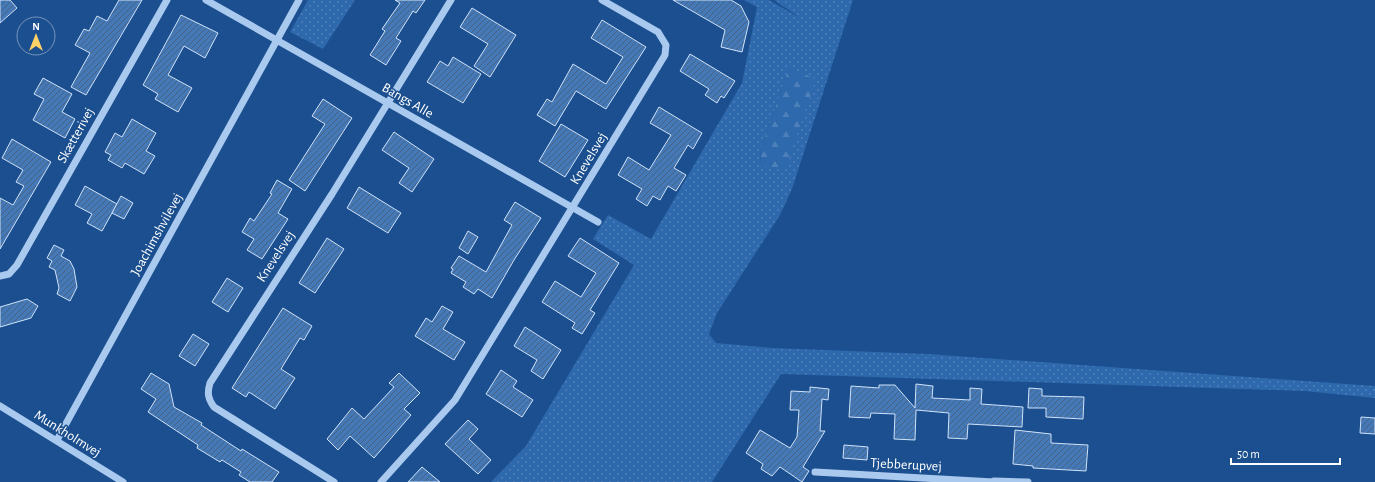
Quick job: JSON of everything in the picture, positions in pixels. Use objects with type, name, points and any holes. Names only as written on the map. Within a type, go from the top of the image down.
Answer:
[{"type":"street","name":"Skætterivej","points":[[0,276],[9,274],[18,265],[167,0]]},
{"type":"street","name":"Bangs Alle","points":[[206,0],[598,222]]},
{"type":"street","name":"Joachimshvilevej","points":[[57,440],[299,0]]},
{"type":"street","name":"Knevelsvej","points":[[334,482],[214,407],[208,397],[208,388],[210,382],[332,194],[451,0]]},
{"type":"street","name":"Knevelsvej","points":[[381,482],[455,400],[659,66],[666,50],[665,42],[658,32],[602,0]]},
{"type":"street","name":"Munkholmvej","points":[[0,406],[123,482]]},
{"type":"street","name":"Tjebberupvej","points":[[816,472],[1028,482]]},
{"type":"green space","points":[[308,0],[355,0],[323,49],[290,32]]},
{"type":"green space","points":[[744,0],[769,0],[800,18],[774,0],[853,0],[792,189],[780,215],[717,313],[709,334],[716,343],[772,348],[928,354],[1375,386],[1375,398],[1305,391],[781,374],[712,482],[491,482],[526,446],[634,265],[593,239],[608,215],[651,239],[742,83],[757,7]],"holes":[[[789,68],[760,165],[761,149]]]},
{"type":"green space","points":[[789,68],[816,79],[785,171],[760,165],[761,149]]},
{"type":"building","points":[[0,0],[10,0],[17,8],[0,23]]},
{"type":"building","points":[[119,0],[142,0],[86,95],[71,87],[90,53],[75,45],[84,29],[89,31],[97,16],[107,21]]},
{"type":"building","points":[[395,0],[425,0],[416,13],[413,11],[396,38],[401,41],[386,65],[370,55],[385,31],[382,29],[400,3]]},
{"type":"building","points":[[673,0],[731,0],[741,6],[749,22],[742,52],[721,47],[725,30]]},
{"type":"building","points":[[472,8],[516,35],[490,77],[474,66],[488,44],[460,27]]},
{"type":"building","points":[[181,15],[218,33],[205,58],[184,46],[168,75],[192,88],[178,112],[155,99],[158,94],[143,85]]},
{"type":"building","points":[[602,20],[646,47],[606,109],[576,91],[555,126],[537,115],[547,99],[552,102],[573,64],[606,84],[623,57],[591,38]]},
{"type":"building","points":[[690,54],[735,81],[724,98],[721,96],[717,103],[705,95],[709,89],[680,71]]},
{"type":"building","points":[[453,57],[481,74],[463,103],[427,82],[440,61],[448,66]]},
{"type":"building","points":[[43,78],[72,94],[62,112],[75,119],[65,138],[33,120],[44,99],[34,94]]},
{"type":"building","points":[[323,99],[352,118],[305,191],[289,180],[325,124],[312,116]]},
{"type":"building","points":[[659,107],[702,133],[693,149],[688,145],[674,168],[686,175],[676,191],[668,186],[660,200],[653,196],[647,206],[636,199],[642,189],[618,175],[628,157],[649,170],[671,135],[650,123]]},
{"type":"building","points":[[132,119],[156,133],[146,151],[155,156],[144,174],[125,163],[122,168],[108,160],[111,155],[105,152],[115,133],[122,137]]},
{"type":"building","points":[[561,124],[588,140],[565,177],[539,161]]},
{"type":"building","points":[[394,132],[434,159],[412,192],[399,183],[409,168],[382,150]]},
{"type":"building","points":[[12,139],[51,162],[0,249],[0,198],[13,205],[24,186],[16,182],[23,170],[2,158]]},
{"type":"building","points":[[277,180],[292,189],[278,213],[288,219],[262,259],[247,250],[254,239],[242,232],[250,218],[254,221],[272,194],[270,193]]},
{"type":"building","points":[[85,186],[117,204],[102,231],[87,223],[92,214],[75,205]]},
{"type":"building","points":[[359,187],[401,213],[388,233],[347,208]]},
{"type":"building","points":[[121,196],[133,203],[124,219],[112,213]]},
{"type":"building","points":[[515,202],[541,218],[492,298],[478,289],[474,294],[463,287],[466,282],[451,273],[453,269],[451,268],[459,256],[486,272],[512,225],[504,220]]},
{"type":"building","points":[[468,231],[478,237],[468,254],[459,248]]},
{"type":"building","points":[[327,238],[344,249],[315,293],[299,283]]},
{"type":"building","points":[[580,238],[619,263],[590,310],[595,313],[582,334],[572,328],[575,323],[542,302],[555,281],[581,297],[596,273],[568,256]]},
{"type":"building","points":[[54,245],[64,250],[61,256],[70,261],[74,269],[77,287],[70,301],[57,294],[59,288],[55,270],[49,267],[52,261],[47,258]]},
{"type":"building","points":[[227,278],[243,288],[228,312],[212,302]]},
{"type":"building","points":[[27,299],[38,306],[31,318],[0,327],[0,307]]},
{"type":"building","points":[[442,306],[453,312],[443,329],[465,342],[454,360],[415,336],[426,318],[432,322]]},
{"type":"building","points":[[283,308],[312,326],[304,340],[300,338],[281,369],[295,378],[275,409],[249,392],[246,397],[232,388]]},
{"type":"building","points":[[525,327],[561,350],[543,379],[531,371],[537,360],[514,346]]},
{"type":"building","points":[[193,334],[209,344],[195,366],[179,356]]},
{"type":"building","points":[[501,370],[517,381],[513,387],[533,400],[522,417],[486,394]]},
{"type":"building","points":[[151,373],[169,384],[174,407],[202,423],[201,425],[241,451],[242,449],[279,472],[272,482],[250,482],[239,475],[241,472],[222,460],[220,462],[197,448],[198,445],[148,412],[156,399],[141,389]]},
{"type":"building","points":[[399,373],[420,393],[404,409],[411,415],[374,458],[350,436],[338,450],[327,439],[352,408],[364,419],[394,387],[389,383]]},
{"type":"building","points":[[916,384],[933,386],[932,398],[970,400],[970,388],[982,389],[981,404],[1023,407],[1022,427],[968,424],[967,439],[948,438],[949,413],[916,410],[915,440],[894,439],[895,414],[871,413],[870,418],[849,417],[851,386],[879,388],[879,385],[895,385],[915,408]]},
{"type":"building","points":[[810,387],[829,389],[828,400],[822,399],[820,431],[825,431],[803,467],[809,471],[802,482],[780,467],[772,476],[761,469],[763,464],[746,453],[760,430],[790,448],[797,437],[799,410],[790,410],[791,391],[810,392]]},
{"type":"building","points":[[1029,388],[1042,389],[1042,396],[1084,397],[1083,419],[1046,417],[1046,408],[1028,408]]},
{"type":"building","points":[[1361,417],[1375,418],[1375,434],[1360,433]]},
{"type":"building","points":[[468,420],[478,429],[469,439],[491,460],[478,474],[445,444]]},
{"type":"building","points":[[1015,430],[1051,434],[1051,443],[1088,445],[1086,471],[1033,468],[1033,466],[1013,464]]},
{"type":"building","points":[[844,445],[868,447],[867,460],[843,458]]},
{"type":"building","points":[[422,467],[440,482],[408,482]]}]
